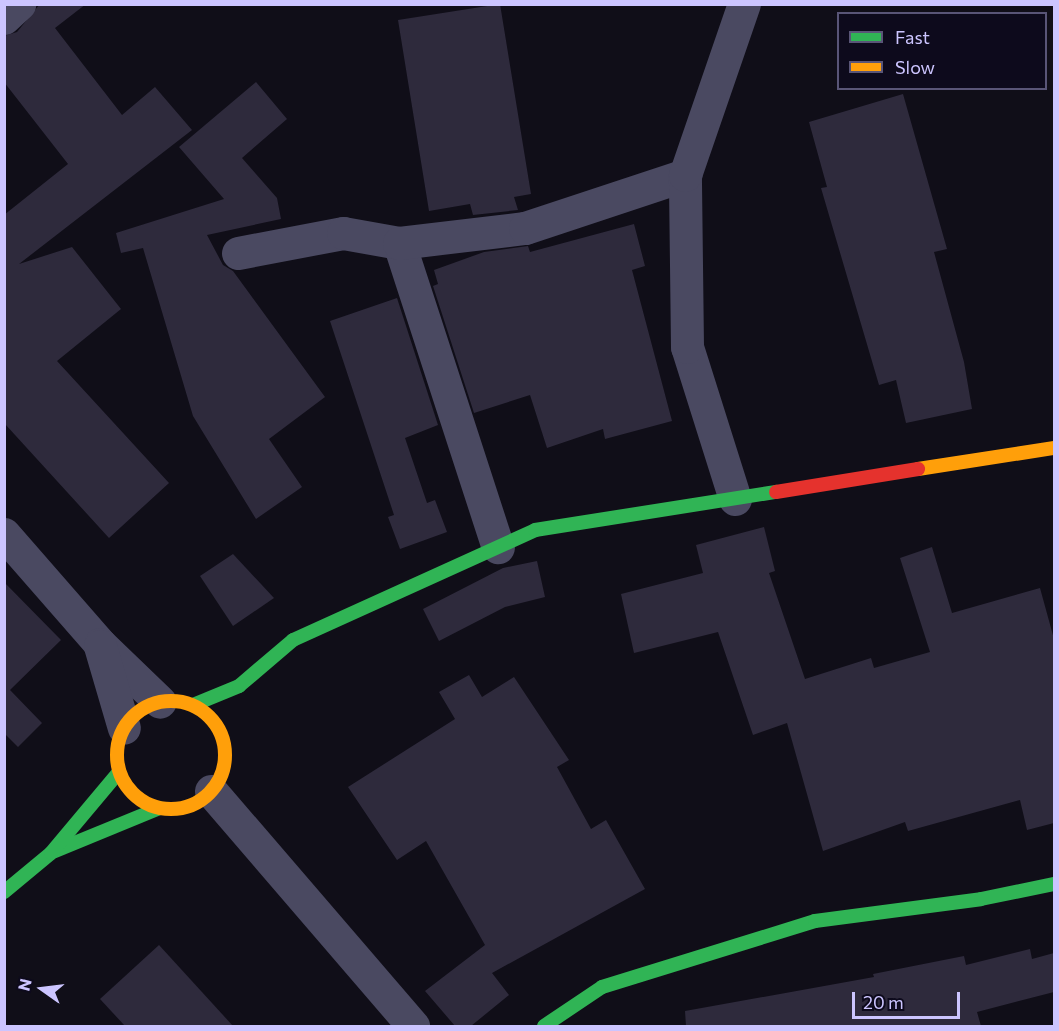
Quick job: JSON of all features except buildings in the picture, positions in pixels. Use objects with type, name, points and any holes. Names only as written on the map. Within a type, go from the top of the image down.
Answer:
[{"type":"street","points":[[4,18],[19,4]]},
{"type":"street","points":[[735,499],[687,347],[685,175],[744,4]]},
{"type":"street","points":[[238,253],[343,233],[399,243],[525,228],[685,175]]},
{"type":"street","points":[[399,243],[498,547]]},
{"type":"street","points":[[193,705],[209,716],[221,733],[225,753],[222,774],[211,791],[178,809],[160,808],[142,801],[128,789],[119,772],[117,750],[124,728],[139,711],[160,702],[193,705],[239,686],[293,639],[535,530],[1054,448]]},
{"type":"street","points":[[4,534],[100,644],[160,702]]},
{"type":"street","points":[[100,644],[124,728]]},
{"type":"street","points":[[221,733],[239,686]]},
{"type":"street","points":[[4,892],[51,853],[119,772]]},
{"type":"street","points":[[211,791],[413,1026]]},
{"type":"street","points":[[51,853],[160,808]]},
{"type":"street","points":[[544,1026],[602,987],[815,921],[981,899],[1054,884]]},
{"type":"traffic: fast","points":[[193,705],[239,686],[293,640],[535,530],[776,492]]},
{"type":"traffic: fast","points":[[4,892],[51,853],[119,772]]},
{"type":"traffic: fast","points":[[55,851],[160,808]]},
{"type":"traffic: fast","points":[[544,1026],[602,987],[815,921],[981,899],[1054,884]]},
{"type":"traffic: slow","points":[[918,469],[1054,448]]},
{"type":"traffic: slow","points":[[171,701],[192,705],[209,717],[221,734],[225,755],[221,776],[209,793],[192,805],[171,809],[150,805],[133,793],[121,776],[117,755],[121,734],[133,717],[150,705],[171,701]]},
{"type":"traffic: jam","points":[[776,492],[918,469]]}]
